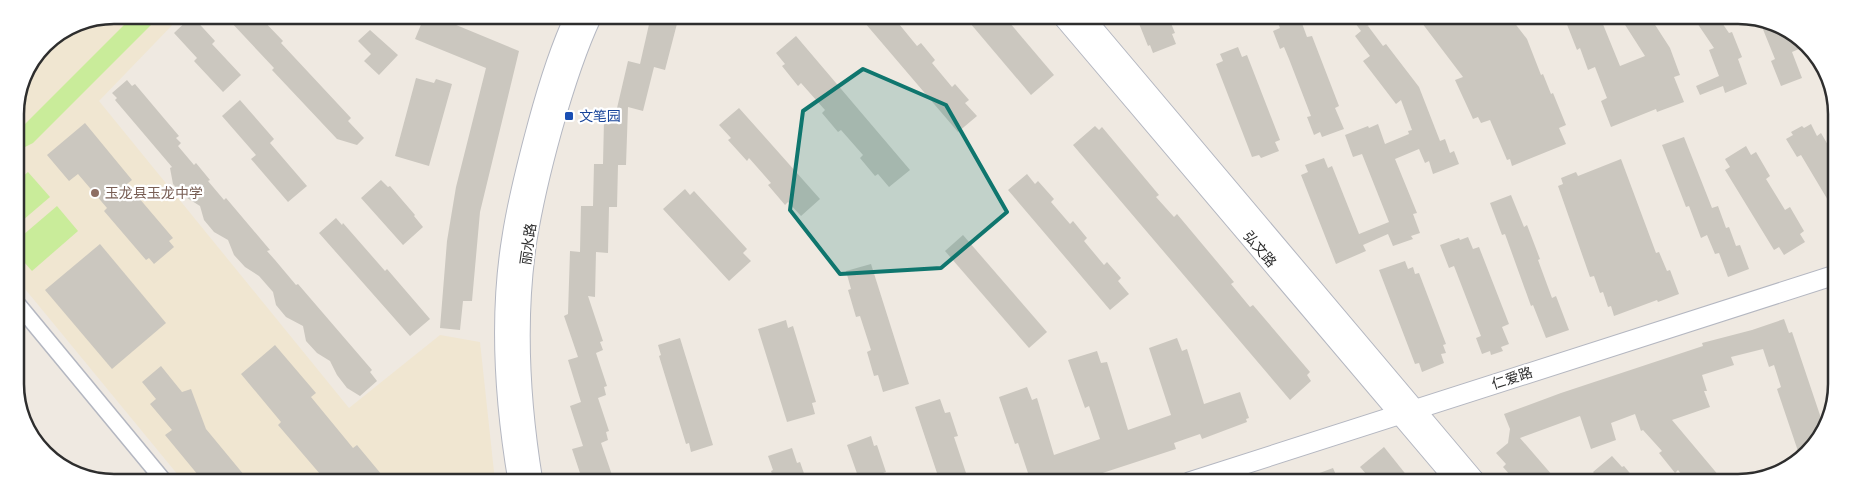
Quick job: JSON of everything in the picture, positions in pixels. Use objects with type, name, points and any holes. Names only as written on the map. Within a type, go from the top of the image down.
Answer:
[{"type":"street","name":"丽水路","points":[[517,474],[508,412],[506,370],[506,317],[512,238],[521,191],[543,106],[571,24]]},
{"type":"street","name":"丽水路","points":[[532,474],[521,369],[521,309],[527,241],[536,194],[557,111],[588,24]]},
{"type":"street","name":"弘文路","points":[[1069,24],[1407,412],[1469,474]]},
{"type":"street","name":"弘文路","points":[[1089,24],[1407,412],[1451,474]]},
{"type":"street","name":"仁爱路","points":[[1214,474],[1828,277]]},
{"type":"street","points":[[24,312],[158,474]]},
{"type":"highlighted area","points":[[863,69],[946,105],[1007,212],[941,268],[840,274],[790,210],[803,111]]},
{"type":"shaded area","name":"玉龙县玉龙中学","points":[[173,24],[99,101],[349,408],[440,335],[480,342],[494,474],[177,474],[24,288],[25,96],[36,69],[50,50],[74,33],[96,25]]},
{"type":"green space","points":[[125,24],[152,24],[33,143],[24,148],[25,124]]},
{"type":"green space","points":[[28,172],[50,197],[24,219],[24,175]]},
{"type":"green space","points":[[57,206],[78,231],[32,271],[24,262],[24,234]]},
{"type":"building","points":[[184,24],[199,24],[215,41],[212,44],[241,75],[223,92],[194,61],[197,58],[174,33]]},
{"type":"building","points":[[233,24],[267,24],[283,41],[281,43],[351,118],[348,121],[364,138],[357,145],[337,139],[272,70],[274,68]]},
{"type":"building","points":[[421,24],[454,24],[519,51],[480,212],[472,301],[463,301],[460,330],[440,328],[447,241],[456,187],[486,68],[415,39]]},
{"type":"building","points":[[649,24],[677,24],[665,70],[654,67],[643,111],[628,107],[626,165],[618,165],[617,207],[609,207],[608,253],[596,252],[595,297],[588,296],[603,341],[600,342],[603,350],[596,353],[607,386],[604,387],[606,395],[598,398],[609,431],[606,432],[608,440],[601,443],[612,474],[580,474],[572,449],[583,446],[570,406],[581,402],[568,360],[578,357],[564,316],[568,314],[570,251],[580,252],[581,206],[593,206],[594,164],[603,164],[604,120],[614,121],[628,61],[640,64]]},
{"type":"building","points":[[866,24],[899,24],[917,46],[921,43],[935,60],[932,63],[952,87],[955,84],[969,100],[965,103],[977,116],[958,132]]},
{"type":"building","points":[[971,24],[1011,24],[1054,75],[1031,95]]},
{"type":"building","points":[[1139,24],[1171,24],[1175,33],[1172,34],[1176,44],[1153,53],[1150,45],[1148,46]]},
{"type":"building","points":[[1278,24],[1302,24],[1307,37],[1312,36],[1339,106],[1335,108],[1344,129],[1322,137],[1320,132],[1314,135],[1307,117],[1311,116],[1289,59],[1284,47],[1280,49],[1273,31],[1280,28]]},
{"type":"building","points":[[1356,24],[1370,24],[1366,27],[1368,26],[1383,46],[1386,44],[1419,87],[1440,141],[1445,139],[1450,153],[1454,151],[1459,164],[1433,174],[1429,161],[1425,163],[1419,149],[1395,159],[1417,213],[1413,214],[1420,233],[1411,236],[1413,239],[1393,246],[1388,234],[1363,245],[1366,251],[1336,264],[1301,175],[1308,172],[1305,165],[1324,158],[1328,168],[1332,166],[1359,234],[1389,222],[1362,154],[1353,157],[1345,135],[1378,124],[1385,144],[1409,134],[1408,131],[1412,130],[1401,100],[1396,104],[1363,61],[1370,56],[1355,36],[1361,31]]},
{"type":"building","points":[[1423,24],[1515,24],[1527,39],[1541,75],[1543,74],[1551,94],[1553,93],[1566,125],[1559,128],[1566,144],[1512,166],[1510,159],[1507,160],[1490,120],[1481,123],[1478,117],[1473,119],[1455,80],[1463,77]]},
{"type":"building","points":[[1567,24],[1603,24],[1620,66],[1645,56],[1624,24],[1655,24],[1670,48],[1680,75],[1674,77],[1684,102],[1657,112],[1656,109],[1611,127],[1601,101],[1607,98],[1595,67],[1588,70],[1580,48],[1577,50]]},
{"type":"building","points":[[1698,24],[1723,24],[1729,33],[1732,32],[1742,57],[1738,59],[1747,84],[1725,93],[1723,86],[1700,95],[1696,86],[1719,76],[1709,50],[1714,48]]},
{"type":"building","points":[[1762,27],[1778,33],[1798,46],[1799,49],[1792,52],[1802,78],[1781,86],[1771,61],[1775,59]]},
{"type":"building","points":[[370,30],[398,55],[379,75],[364,61],[371,54],[358,41]]},
{"type":"building","points":[[796,36],[910,170],[889,187],[878,174],[875,176],[860,158],[863,155],[841,130],[838,132],[822,113],[825,110],[801,83],[798,86],[782,66],[785,64],[776,53]]},
{"type":"building","points":[[1238,47],[1242,57],[1247,55],[1280,140],[1275,142],[1279,151],[1261,158],[1259,155],[1252,157],[1216,64],[1223,61],[1220,54]]},
{"type":"building","points":[[416,78],[434,83],[436,79],[452,84],[429,166],[395,156]]},
{"type":"building","points":[[127,80],[132,86],[135,84],[179,136],[176,138],[181,143],[178,146],[194,165],[196,163],[224,200],[226,198],[270,250],[267,251],[372,370],[370,372],[377,381],[360,396],[347,388],[337,375],[330,361],[317,353],[306,341],[303,326],[286,317],[276,305],[273,292],[259,276],[245,267],[234,255],[228,240],[214,232],[204,220],[200,206],[184,196],[173,184],[170,168],[172,167],[115,100],[117,98],[112,93]]},
{"type":"building","points":[[240,100],[274,139],[270,143],[307,186],[288,202],[251,159],[256,155],[222,116]]},
{"type":"building","points":[[739,108],[820,199],[801,216],[788,202],[785,205],[768,185],[771,183],[749,158],[747,161],[728,140],[731,138],[719,125]]},
{"type":"building","points":[[85,123],[132,180],[127,184],[173,238],[169,241],[174,247],[154,264],[149,258],[146,260],[104,211],[107,208],[78,174],[69,181],[47,155]]},
{"type":"building","points":[[1811,124],[1817,136],[1821,133],[1828,145],[1828,200],[1801,155],[1797,157],[1786,139],[1793,135],[1791,132],[1802,126],[1804,128]]},
{"type":"building","points":[[1095,126],[1099,130],[1102,127],[1159,195],[1156,197],[1174,217],[1177,214],[1234,282],[1231,284],[1250,307],[1253,305],[1310,372],[1307,375],[1311,381],[1290,400],[1073,145]]},
{"type":"building","points":[[1684,137],[1712,208],[1718,206],[1726,228],[1729,227],[1736,246],[1740,245],[1749,269],[1728,277],[1719,253],[1715,254],[1707,235],[1701,238],[1689,206],[1686,207],[1662,145]]},
{"type":"building","points":[[1746,146],[1751,155],[1756,152],[1770,176],[1766,179],[1785,210],[1790,207],[1804,231],[1800,234],[1805,242],[1784,255],[1779,247],[1774,250],[1725,170],[1730,167],[1725,159]]},
{"type":"building","points":[[1621,159],[1656,253],[1659,252],[1667,271],[1670,270],[1679,294],[1614,316],[1611,306],[1608,307],[1603,292],[1600,293],[1594,276],[1590,277],[1558,186],[1563,184],[1561,178],[1576,172],[1578,176]]},
{"type":"building","points":[[1027,174],[1035,184],[1038,181],[1054,199],[1051,202],[1070,224],[1073,221],[1087,238],[1084,241],[1104,265],[1107,262],[1121,278],[1118,281],[1129,294],[1110,310],[1008,190]]},
{"type":"building","points":[[381,180],[388,187],[390,186],[423,227],[403,245],[361,198]]},
{"type":"building","points":[[685,189],[690,195],[694,191],[747,249],[743,253],[751,261],[729,281],[663,209]]},
{"type":"building","points":[[1511,195],[1524,227],[1527,225],[1552,298],[1556,296],[1569,330],[1546,338],[1533,305],[1531,306],[1505,234],[1502,235],[1490,203]]},
{"type":"building","points":[[336,218],[342,225],[343,223],[385,271],[387,269],[430,319],[410,336],[319,233]]},
{"type":"building","points":[[963,235],[1047,332],[1029,348],[945,251]]},
{"type":"building","points":[[1468,237],[1473,249],[1479,247],[1509,324],[1502,327],[1509,344],[1501,347],[1503,351],[1491,355],[1490,351],[1482,354],[1476,338],[1481,336],[1454,266],[1449,268],[1440,245],[1459,238],[1460,240]]},
{"type":"building","points":[[100,244],[166,323],[112,369],[45,290]]},
{"type":"building","points":[[1405,261],[1408,269],[1413,267],[1415,274],[1419,273],[1446,344],[1443,345],[1446,353],[1441,354],[1444,363],[1422,372],[1419,363],[1415,364],[1379,270]]},
{"type":"building","points":[[871,264],[909,384],[883,392],[878,375],[874,376],[867,352],[871,350],[860,316],[856,317],[848,290],[851,289],[846,271]]},
{"type":"building","points":[[1784,319],[1789,333],[1792,332],[1821,419],[1813,434],[1798,452],[1777,389],[1781,387],[1774,365],[1769,367],[1763,349],[1731,357],[1734,365],[1702,375],[1707,391],[1704,391],[1710,407],[1672,420],[1717,474],[1681,474],[1678,470],[1675,473],[1659,453],[1662,451],[1643,430],[1641,431],[1635,414],[1611,423],[1616,440],[1591,449],[1580,416],[1520,438],[1551,474],[1509,474],[1503,467],[1506,464],[1496,453],[1508,443],[1510,429],[1504,414],[1703,346],[1702,343],[1752,330]]},
{"type":"building","points":[[786,320],[788,328],[793,326],[816,402],[812,403],[815,414],[787,422],[758,329]]},
{"type":"building","points":[[680,338],[713,445],[691,452],[689,443],[686,444],[659,356],[661,355],[658,345]]},
{"type":"building","points":[[1177,338],[1182,351],[1187,349],[1204,404],[1240,392],[1249,418],[1246,419],[1247,422],[1202,439],[1200,434],[1174,443],[1176,449],[1099,474],[1028,474],[1018,443],[1015,444],[999,397],[1027,387],[1032,400],[1037,398],[1054,455],[1100,439],[1089,406],[1085,408],[1068,360],[1097,351],[1101,363],[1107,362],[1128,430],[1171,415],[1149,348]]},
{"type":"building","points":[[275,345],[316,393],[311,397],[353,448],[357,445],[381,474],[320,474],[278,425],[281,422],[241,374]]},
{"type":"building","points":[[161,366],[182,392],[191,389],[206,429],[243,474],[197,474],[165,435],[172,430],[150,404],[156,399],[142,382]]},
{"type":"building","points":[[940,399],[945,413],[950,412],[958,436],[954,437],[966,474],[937,474],[915,407]]},
{"type":"building","points":[[871,436],[874,446],[877,445],[886,472],[883,474],[857,474],[847,445]]},
{"type":"building","points":[[1384,447],[1406,474],[1366,474],[1360,467]]},
{"type":"building","points":[[792,448],[797,463],[800,462],[804,474],[772,474],[771,471],[773,470],[768,456]]},
{"type":"building","points":[[1612,456],[1631,474],[1595,474],[1593,472]]},
{"type":"building","points":[[1333,468],[1336,474],[1317,474]]},
{"type":"place","name":"文笔园","points":[[569,116]]},
{"type":"place","name":"玉龙县玉龙中学","points":[[95,193]]}]
